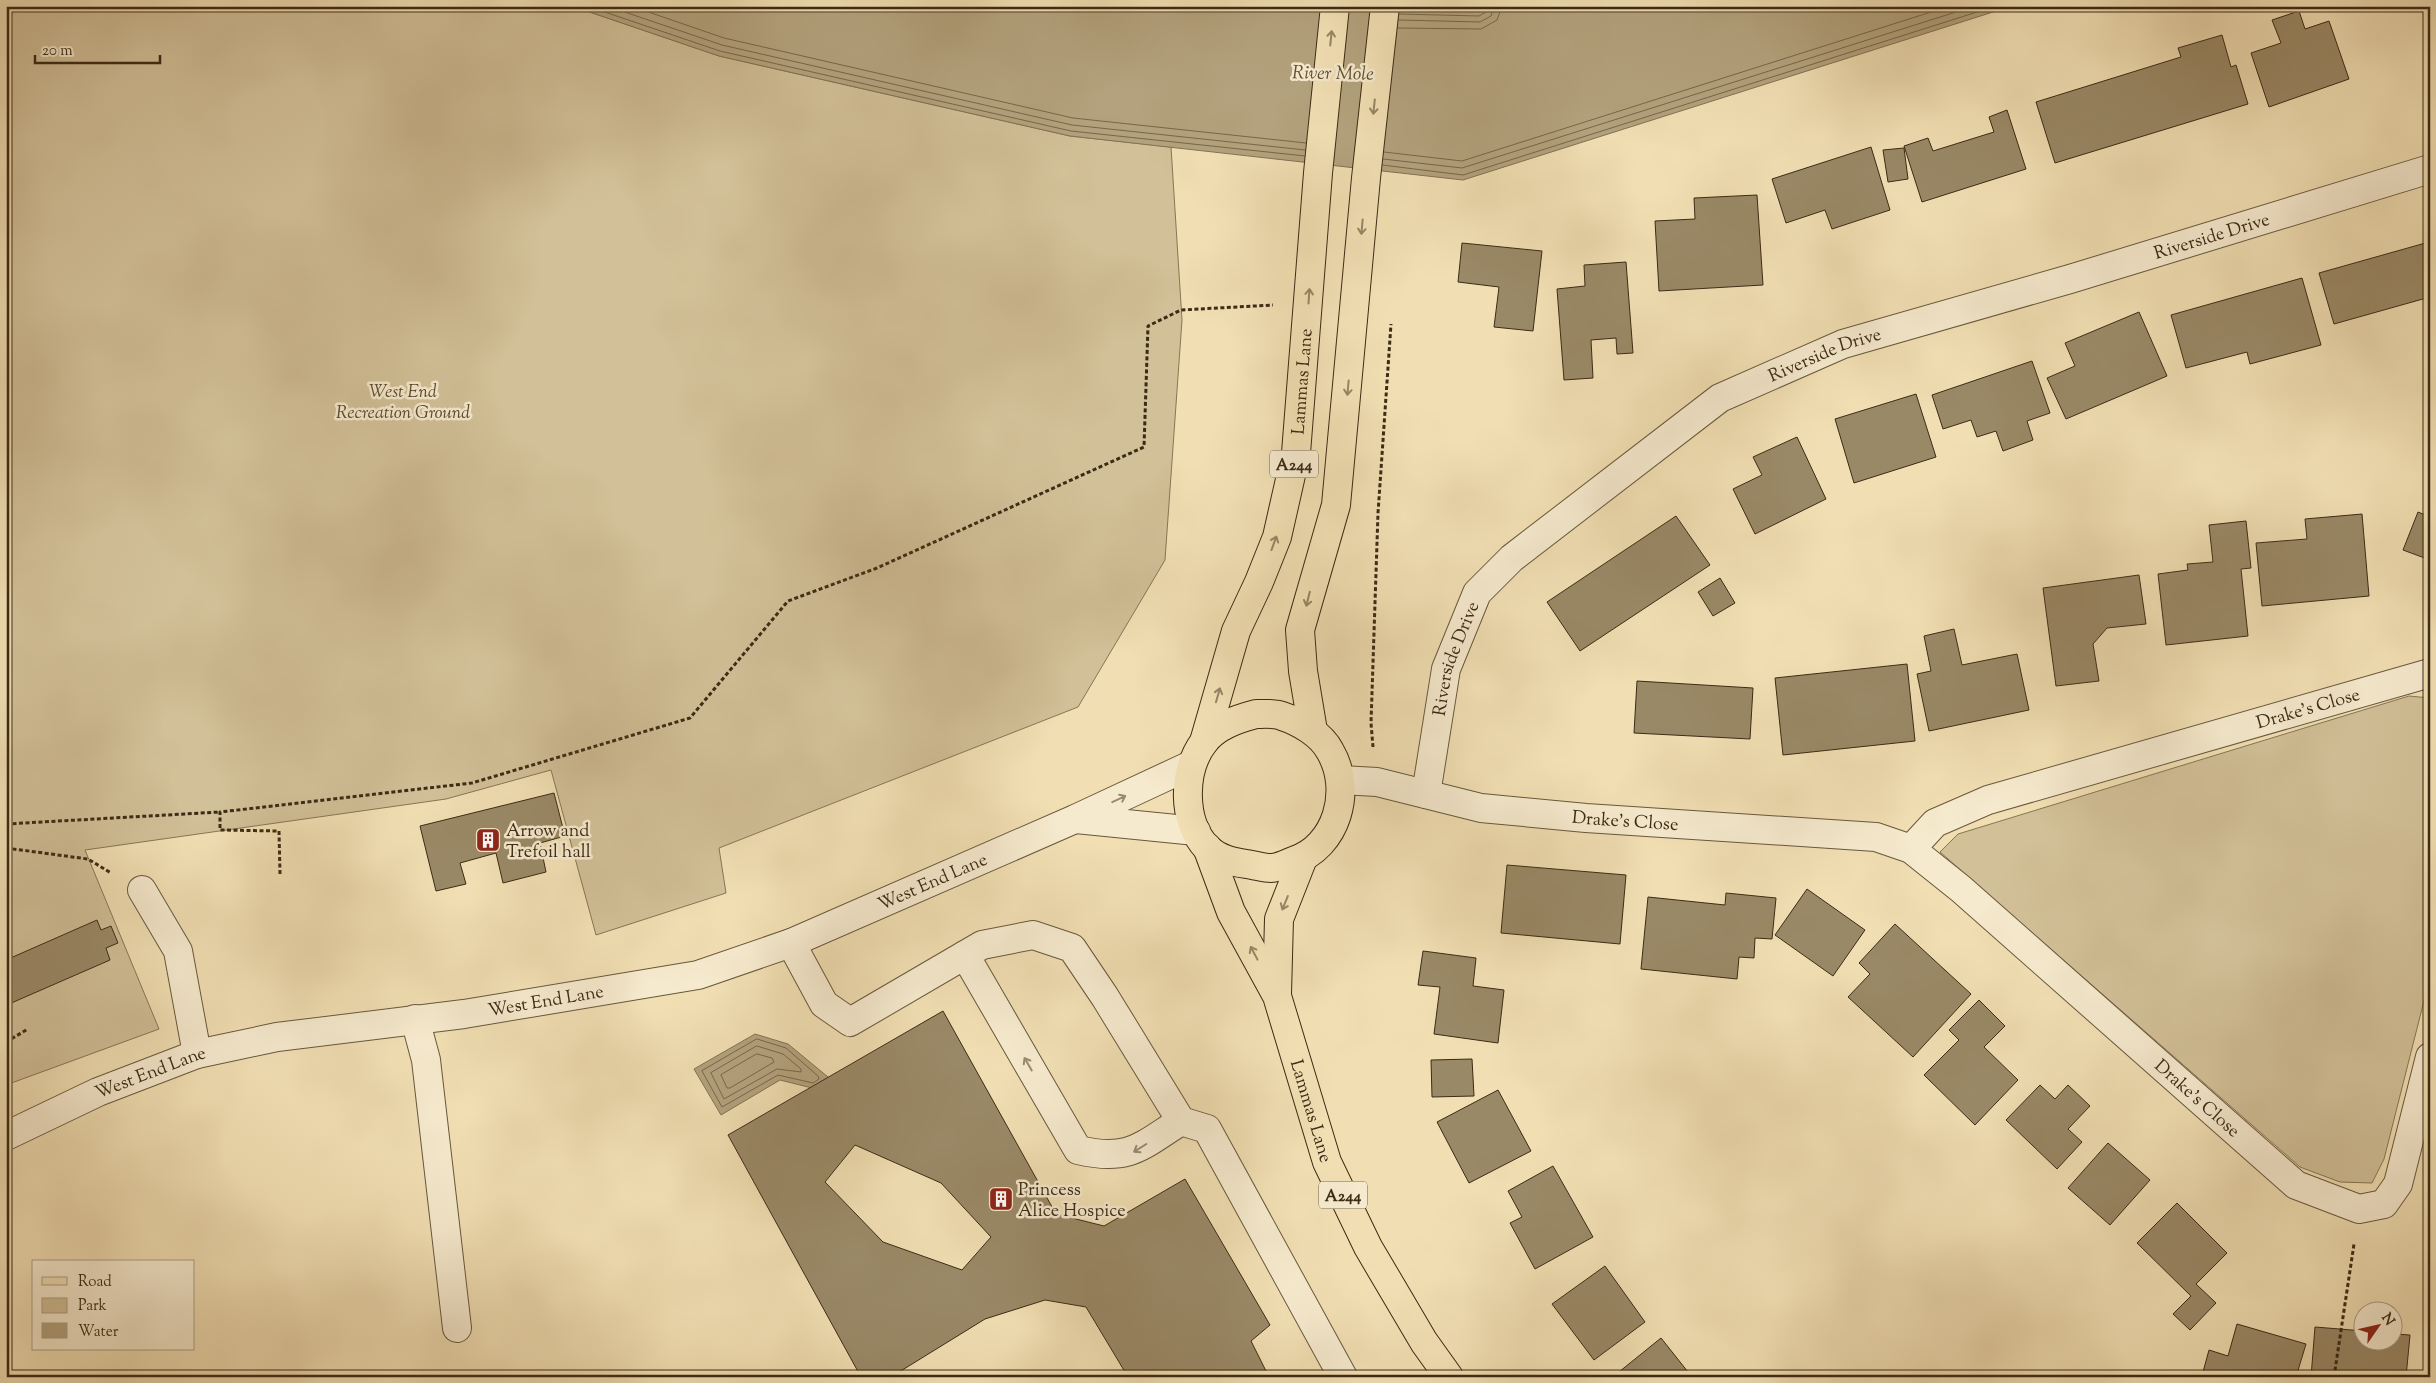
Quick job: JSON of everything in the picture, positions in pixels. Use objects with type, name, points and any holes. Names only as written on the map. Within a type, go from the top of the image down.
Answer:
[{"type":"main road","name":"Lammas Lane","points":[[1204,742],[1236,631],[1270,555],[1287,498],[1296,453],[1318,173],[1335,6]]},
{"type":"main road","name":"A244","points":[[1313,731],[1303,671],[1300,630],[1336,505],[1366,178],[1385,6]]},
{"type":"main road","points":[[1256,714],[1281,715],[1313,731],[1330,751],[1341,780],[1340,807],[1336,820],[1322,843],[1304,858],[1273,868],[1223,861],[1201,839],[1187,802],[1191,765],[1204,742],[1230,721],[1256,714]]},
{"type":"main road","name":"Lammas Lane","points":[[1201,839],[1232,912],[1276,996],[1327,1162],[1368,1247],[1424,1342],[1449,1377]]},
{"type":"main road","name":"Lammas Lane","points":[[1276,996],[1279,919],[1304,858]]},
{"type":"street","name":"Riverside Drive","points":[[1426,794],[1446,669],[1477,592],[1512,558],[1720,398],[1842,344],[2070,279],[2430,169]]},
{"type":"street","name":"Drake's Close","points":[[1911,848],[1935,823],[1988,800],[2430,673]]},
{"type":"street","name":"West End Lane","points":[[6,1136],[98,1092],[197,1054],[277,1037],[464,1014],[698,975],[791,943],[1075,819],[1191,765]]},
{"type":"street","name":"Drake's Close","points":[[1341,780],[1377,782],[1481,808],[1577,817],[1876,837],[1911,848],[1961,889],[2296,1185],[2359,1209]]},
{"type":"street","name":"West End Lane","points":[[1075,819],[1201,839]]},
{"type":"street","points":[[142,890],[178,951],[197,1054]]},
{"type":"street","points":[[791,943],[824,1004],[850,1022],[982,945],[1033,935],[1072,948],[1105,996],[1181,1121],[1207,1129],[1343,1377]]},
{"type":"street","points":[[965,956],[1078,1150],[1100,1155],[1133,1152],[1181,1121]]},
{"type":"street","points":[[415,1019],[426,1060],[457,1328]]},
{"type":"street","points":[[2359,1209],[2384,1204],[2398,1184],[2430,1057]]},
{"type":"path","points":[[6,824],[220,812],[472,783],[690,718],[788,601],[877,570],[1144,447],[1148,326],[1181,310],[1308,302]]},
{"type":"path","points":[[1377,782],[1371,722],[1378,513],[1392,314]]},
{"type":"path","points":[[220,812],[220,830],[280,831],[280,874]]},
{"type":"path","points":[[6,848],[88,859],[142,890]]},
{"type":"path","points":[[6,1042],[28,1029]]},
{"type":"path","points":[[2334,1377],[2359,1209]]},
{"type":"green space","name":"West End Recreation Ground","points":[[6,6],[572,6],[719,56],[1070,136],[1171,147],[1182,320],[1165,560],[1078,707],[719,848],[726,893],[596,935],[551,770],[446,799],[85,850],[159,1029],[6,1085]]},
{"type":"green space","points":[[2409,696],[2430,698],[2430,977],[2384,1159],[2372,1183],[2340,1182],[2300,1167],[1940,852],[1958,834]]},
{"type":"water","name":"River Mole","points":[[572,6],[1254,6],[1478,11],[1487,6],[2012,6],[1463,180],[1070,136],[719,56]]},
{"type":"water","points":[[755,1034],[788,1044],[828,1077],[816,1089],[780,1080],[721,1115],[694,1069]]},
{"type":"building","points":[[2299,11],[2305,29],[2329,21],[2349,79],[2269,107],[2251,53],[2281,43],[2272,20]]},
{"type":"building","points":[[2222,35],[2231,67],[2236,65],[2248,104],[2055,163],[2036,102],[2181,57],[2178,48]]},
{"type":"building","points":[[2007,110],[2026,169],[1922,202],[1904,146],[1928,138],[1933,151],[1994,132],[1989,117]]},
{"type":"building","points":[[1871,147],[1890,210],[1832,229],[1825,210],[1786,223],[1772,179]]},
{"type":"building","points":[[1904,148],[1908,179],[1888,182],[1883,150]]},
{"type":"building","points":[[1757,195],[1763,285],[1659,291],[1655,221],[1695,219],[1694,198]]},
{"type":"building","points":[[2429,242],[2430,297],[2334,324],[2319,273]]},
{"type":"building","points":[[1462,243],[1542,251],[1533,331],[1494,327],[1499,287],[1458,282]]},
{"type":"building","points":[[1626,262],[1633,353],[1617,354],[1616,338],[1591,340],[1593,378],[1564,380],[1557,289],[1585,286],[1584,265]]},
{"type":"building","points":[[2302,278],[2321,345],[2250,364],[2247,352],[2186,368],[2171,315]]},
{"type":"building","points":[[2139,312],[2167,376],[2066,419],[2047,378],[2075,366],[2065,343]]},
{"type":"building","points":[[2032,361],[2050,413],[2027,421],[2033,440],[2003,451],[1996,431],[1977,437],[1971,420],[1943,429],[1932,395]]},
{"type":"building","points":[[1916,394],[1936,457],[1854,483],[1835,419]]},
{"type":"building","points":[[1797,437],[1826,499],[1755,534],[1733,489],[1762,475],[1753,457]]},
{"type":"building","points":[[2418,512],[2430,517],[2430,560],[2403,550]]},
{"type":"building","points":[[2362,514],[2369,596],[2262,606],[2256,543],[2307,539],[2305,519]]},
{"type":"building","points":[[1676,516],[1710,565],[1580,651],[1547,602]]},
{"type":"building","points":[[2246,521],[2251,568],[2241,569],[2248,636],[2166,645],[2158,574],[2188,570],[2187,564],[2213,562],[2209,525]]},
{"type":"building","points":[[2139,575],[2146,624],[2107,628],[2093,644],[2099,681],[2056,686],[2043,588]]},
{"type":"building","points":[[1720,578],[1735,603],[1713,616],[1698,592]]},
{"type":"building","points":[[1954,629],[1962,665],[2017,654],[2029,710],[1929,731],[1917,674],[1931,671],[1924,636]]},
{"type":"building","points":[[1907,664],[1915,741],[1783,755],[1775,678]]},
{"type":"building","points":[[1637,681],[1753,688],[1750,739],[1634,733]]},
{"type":"building","name":"Arrow and Trefoil hall","points":[[554,793],[565,836],[540,843],[546,872],[503,883],[496,853],[460,863],[466,884],[436,891],[420,826]]},
{"type":"building","points":[[1507,865],[1626,875],[1620,944],[1501,933]]},
{"type":"building","points":[[1807,889],[1865,930],[1833,976],[1775,935]]},
{"type":"building","points":[[1726,893],[1776,898],[1772,939],[1755,938],[1754,958],[1739,957],[1737,979],[1641,969],[1648,897],[1725,905]]},
{"type":"building","points":[[97,920],[101,930],[111,926],[118,943],[106,948],[110,960],[9,1004],[6,997],[6,960]]},
{"type":"building","points":[[1895,924],[1971,994],[1913,1057],[1848,997],[1870,974],[1859,963]]},
{"type":"building","points":[[1423,951],[1476,958],[1473,986],[1504,990],[1498,1043],[1434,1034],[1440,987],[1418,985]]},
{"type":"building","points":[[1979,1000],[2005,1026],[1984,1047],[2018,1080],[1975,1125],[1924,1075],[1959,1040],[1949,1030]]},
{"type":"building","name":"Princess Alice Hospice","points":[[943,1011],[1056,1214],[1104,1226],[1185,1179],[1270,1325],[1251,1341],[1269,1377],[1128,1377],[1086,1307],[1045,1300],[985,1319],[891,1377],[861,1377],[728,1135]],"holes":[[[855,1145],[941,1183],[991,1237],[962,1270],[883,1242],[825,1182]]]},
{"type":"building","points":[[1472,1059],[1474,1096],[1432,1097],[1431,1060]]},
{"type":"building","points":[[2040,1085],[2055,1099],[2068,1085],[2090,1106],[2068,1129],[2082,1142],[2057,1169],[2006,1120]]},
{"type":"building","points":[[1498,1090],[1531,1151],[1469,1183],[1437,1122]]},
{"type":"building","points":[[2108,1143],[2150,1180],[2110,1225],[2068,1188]]},
{"type":"building","points":[[1553,1166],[1593,1237],[1535,1269],[1510,1223],[1522,1217],[1508,1191]]},
{"type":"building","points":[[2177,1203],[2227,1253],[2196,1284],[2216,1303],[2190,1330],[2173,1314],[2191,1296],[2137,1243]]},
{"type":"building","points":[[1605,1266],[1645,1322],[1594,1360],[1552,1304]]},
{"type":"building","points":[[2237,1324],[2306,1344],[2296,1377],[2219,1377],[2203,1372],[2209,1350],[2228,1356]]},
{"type":"building","points":[[2315,1327],[2354,1330],[2354,1350],[2404,1350],[2404,1335],[2410,1335],[2406,1377],[2311,1377]]},
{"type":"building","points":[[1661,1338],[1692,1377],[1614,1377],[1614,1376]]},
{"type":"place","name":"Arrow and Trefoil hall","points":[[488,840]]},
{"type":"place","name":"Princess Alice Hospice","points":[[1001,1199]]}]
